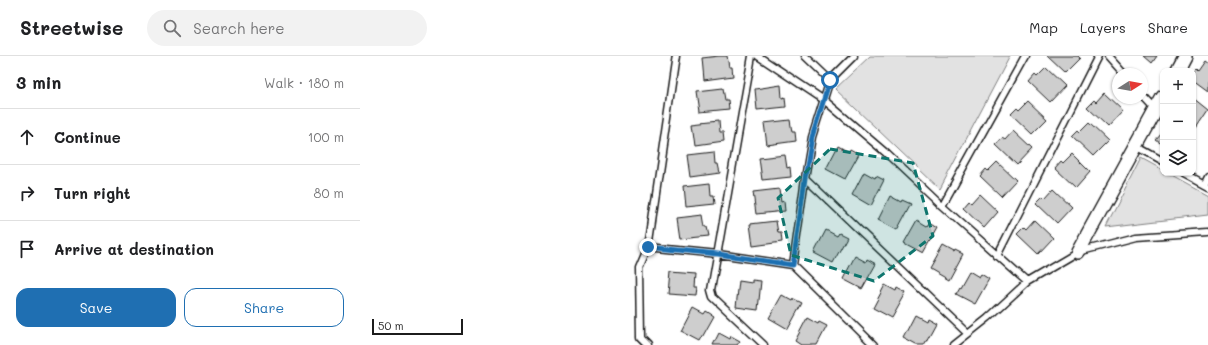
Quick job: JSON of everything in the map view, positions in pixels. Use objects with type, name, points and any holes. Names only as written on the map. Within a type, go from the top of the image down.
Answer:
[{"type":"street","points":[[1179,68],[1185,56]]},
{"type":"street","points":[[1078,252],[1160,103]]},
{"type":"lane","points":[[647,345],[640,338],[639,268],[648,247],[676,56]]},
{"type":"lane","points":[[752,56],[718,254],[710,290],[713,297],[764,345]]},
{"type":"lane","points":[[758,56],[824,100],[886,153],[942,206],[1027,282]]},
{"type":"lane","points":[[805,56],[830,80]]},
{"type":"lane","points":[[793,265],[812,137],[830,80],[854,56]]},
{"type":"lane","points":[[942,206],[1025,56]]},
{"type":"lane","points":[[997,256],[1098,56]]},
{"type":"lane","points":[[1108,56],[1119,68]]},
{"type":"lane","points":[[1148,101],[1156,110]]},
{"type":"lane","points":[[1136,146],[1160,159]]},
{"type":"lane","points":[[1190,176],[1206,185],[1208,176]]},
{"type":"lane","points":[[805,178],[968,334]]},
{"type":"lane","points":[[954,345],[988,318],[1027,282],[1078,252],[1136,237],[1208,232]]},
{"type":"lane","points":[[648,247],[718,254],[793,265],[874,345]]},
{"type":"highlighted area","points":[[830,149],[913,163],[933,236],[874,281],[791,255],[778,198]]},
{"type":"shaded area","points":[[870,56],[1010,56],[940,189],[835,89]]},
{"type":"shaded area","points":[[1141,158],[1160,168],[1160,176],[1173,176],[1208,195],[1208,215],[1106,227]]},
{"type":"building","points":[[727,56],[729,67],[732,67],[733,76],[704,80],[702,58]]},
{"type":"building","points":[[1047,56],[1078,56],[1080,58],[1065,73]]},
{"type":"building","points":[[1144,56],[1157,56],[1152,63]]},
{"type":"building","points":[[1204,61],[1208,64],[1208,91],[1196,82],[1196,70],[1197,71]]},
{"type":"building","points":[[1046,68],[1065,86],[1050,102],[1029,82],[1035,75],[1037,77]]},
{"type":"building","points":[[781,85],[782,98],[785,97],[786,107],[757,110],[755,89]]},
{"type":"building","points":[[723,88],[725,100],[728,100],[729,109],[700,112],[697,91]]},
{"type":"building","points":[[1104,93],[1112,101],[1112,104],[1116,104],[1123,111],[1108,127],[1087,107],[1094,100],[1096,102]]},
{"type":"building","points":[[1196,100],[1208,110],[1196,128]]},
{"type":"building","points":[[1028,101],[1047,119],[1032,134],[1011,114],[1017,108],[1019,110]]},
{"type":"building","points":[[719,120],[720,132],[723,132],[724,141],[696,145],[693,123]]},
{"type":"building","points":[[790,120],[792,132],[795,132],[796,141],[767,145],[764,123]]},
{"type":"building","points":[[1089,123],[1108,141],[1093,156],[1072,136],[1078,130],[1080,132]]},
{"type":"building","points":[[1013,131],[1032,149],[1017,165],[996,145],[1002,138],[1005,140]]},
{"type":"building","points":[[1160,135],[1160,143],[1156,140]]},
{"type":"building","points":[[838,146],[849,152],[850,149],[859,154],[845,179],[826,169]]},
{"type":"building","points":[[714,152],[715,164],[718,164],[720,173],[691,177],[688,155]]},
{"type":"building","points":[[1072,154],[1090,172],[1076,188],[1055,168],[1061,161],[1063,163]]},
{"type":"building","points":[[785,155],[787,168],[790,167],[791,177],[762,180],[759,158]]},
{"type":"building","points":[[997,162],[1016,180],[1001,196],[980,176],[986,169],[988,171]]},
{"type":"building","points":[[864,172],[875,178],[876,176],[884,180],[871,206],[852,195]]},
{"type":"building","points":[[710,183],[711,195],[714,195],[715,204],[686,207],[684,186]]},
{"type":"building","points":[[779,189],[781,202],[784,201],[785,211],[756,214],[753,192]]},
{"type":"building","points":[[1053,189],[1072,207],[1057,223],[1036,203],[1043,196],[1045,198]]},
{"type":"building","points":[[979,194],[998,212],[984,228],[963,208],[969,201],[971,203]]},
{"type":"building","points":[[890,196],[901,202],[902,200],[911,204],[897,230],[878,220]]},
{"type":"building","points":[[703,215],[705,227],[707,227],[709,236],[680,239],[677,218]]},
{"type":"building","points":[[917,220],[927,226],[929,223],[937,228],[923,253],[904,243]]},
{"type":"building","points":[[1034,220],[1053,238],[1038,254],[1017,234],[1024,227],[1026,229]]},
{"type":"building","points":[[776,221],[778,233],[781,233],[782,242],[753,246],[750,224]]},
{"type":"building","points":[[826,230],[837,236],[839,233],[847,237],[833,263],[814,253]]},
{"type":"building","points":[[943,246],[954,252],[955,250],[963,254],[949,280],[930,269]]},
{"type":"building","points":[[855,256],[866,262],[867,259],[876,264],[862,289],[843,279]]},
{"type":"building","points":[[969,271],[979,277],[981,274],[989,279],[975,304],[956,294]]},
{"type":"building","points":[[670,272],[696,274],[695,287],[698,287],[697,296],[668,294]]},
{"type":"building","points":[[752,280],[761,281],[758,310],[736,307],[739,281],[752,283]]},
{"type":"building","points":[[885,285],[896,291],[897,288],[906,293],[892,318],[873,308]]},
{"type":"building","points":[[782,295],[793,301],[794,299],[802,303],[788,329],[769,318]]},
{"type":"building","points":[[693,308],[704,314],[706,311],[714,316],[700,341],[681,331]]},
{"type":"building","points":[[915,315],[926,321],[927,318],[936,323],[924,345],[916,345],[903,338]]},
{"type":"building","points":[[807,318],[818,324],[819,322],[827,326],[817,345],[801,345],[795,341]]},
{"type":"building","points":[[719,333],[730,339],[731,336],[740,341],[737,345],[713,345]]},
{"type":"route","points":[[648,247],[718,254],[793,265],[812,137],[830,80]]}]
